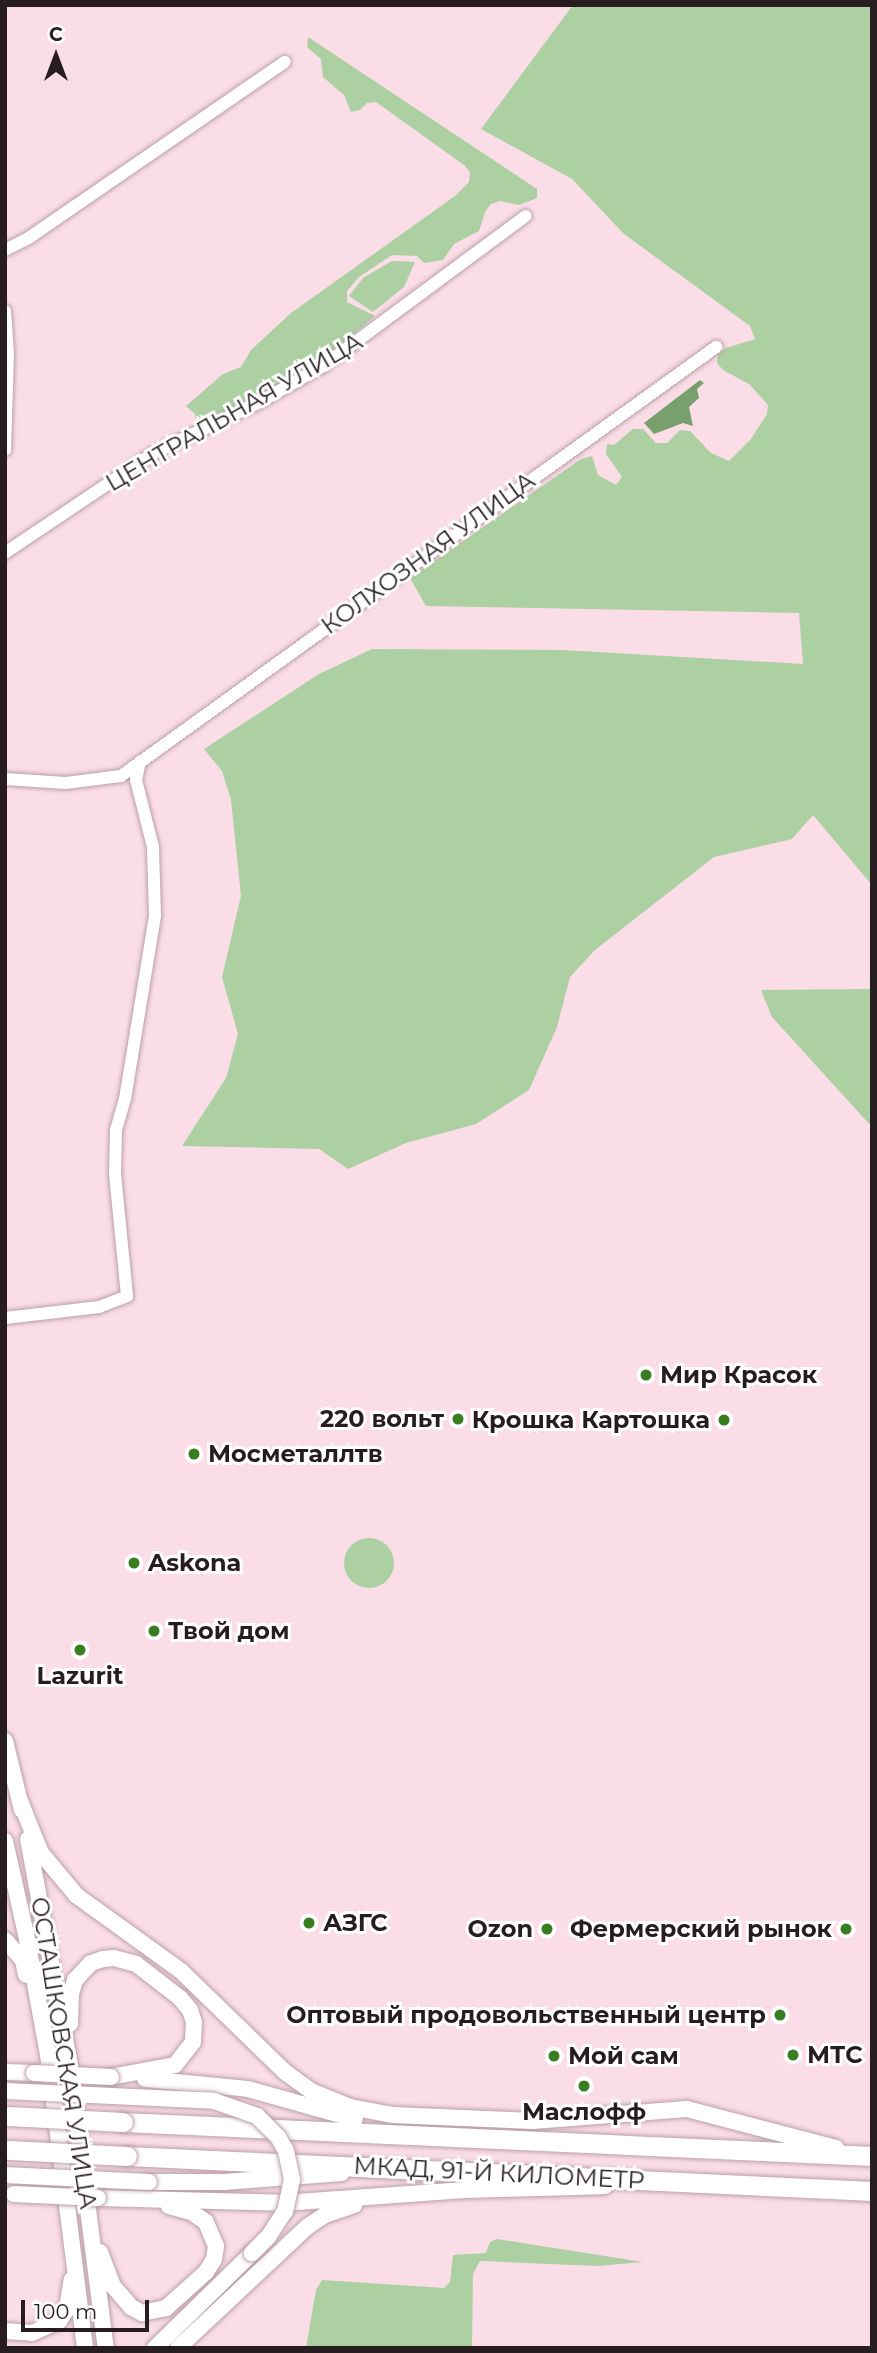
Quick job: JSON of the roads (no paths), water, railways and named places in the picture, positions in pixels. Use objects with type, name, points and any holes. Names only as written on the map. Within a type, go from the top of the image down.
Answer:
[{"type":"highway","name":"МКАД, 91-Й КИЛОМЕТР","points":[[6,2116],[872,2156]]},
{"type":"highway","name":"МКАД, 91-Й КИЛОМЕТР","points":[[7,2149],[872,2190]]},
{"type":"main road","name":"ОСТАШКОВСКАЯ УЛИЦА","points":[[5,1741],[20,1801],[69,2061],[106,2348]]},
{"type":"main road","points":[[20,1801],[41,1853],[77,1896],[181,1971],[285,2072],[313,2092],[350,2108]]},
{"type":"main road","name":"ОСТАШКОВСКАЯ УЛИЦА","points":[[5,1841],[26,1934],[48,2055],[85,2348]]},
{"type":"main road","points":[[5,1940],[23,1960],[48,2055]]},
{"type":"main road","points":[[69,2061],[71,1993],[75,1980],[91,1963],[114,1958],[126,1960],[136,1964],[180,1998],[190,2010],[195,2034],[189,2050],[175,2065],[129,2076]]},
{"type":"main road","points":[[5,2072],[129,2076],[211,2083],[300,2102],[393,2115],[533,2121],[687,2109],[872,2156]]},
{"type":"main road","points":[[5,2091],[214,2101],[257,2116],[278,2137],[286,2151],[292,2179],[285,2211],[252,2253],[155,2348]]},
{"type":"main road","points":[[300,2102],[349,2118],[448,2137]]},
{"type":"main road","points":[[5,2175],[149,2182],[224,2182],[415,2169]]},
{"type":"main road","points":[[8,2194],[149,2201],[283,2203],[465,2190],[709,2183]]},
{"type":"main road","points":[[178,2348],[307,2227],[341,2209],[398,2196]]},
{"type":"main road","points":[[91,2220],[113,2286],[131,2307],[142,2313],[153,2312],[178,2299],[206,2272],[214,2259],[216,2246],[213,2233],[199,2217],[191,2212],[149,2201]]},
{"type":"main road","points":[[5,2331],[32,2333],[59,2321],[67,2309],[70,2294],[73,2242]]},
{"type":"street","points":[[5,250],[30,237],[285,62]]},
{"type":"street","name":"ЦЕНТРАЛЬНАЯ УЛИЦА","points":[[5,553],[154,453],[260,402],[323,366],[526,216]]},
{"type":"street","points":[[5,311],[5,450]]},
{"type":"street","name":"КОЛХОЗНАЯ УЛИЦА","points":[[121,776],[716,347]]},
{"type":"street","points":[[5,1318],[99,1307],[127,1296],[115,1174],[116,1130],[125,1099],[155,916],[153,847],[136,780],[140,761]]},
{"type":"street","points":[[5,779],[66,783],[121,776],[136,780]]},
{"type":"place","name":"Мир Красок","points":[[646,1375]]},
{"type":"place","name":"220 вольт","points":[[458,1419]]},
{"type":"place","name":"Крошка Картошка","points":[[724,1420]]},
{"type":"place","name":"Мосметаллтв","points":[[194,1454]]},
{"type":"place","name":"Askona","points":[[134,1563]]},
{"type":"place","name":"Твой дом","points":[[154,1631]]},
{"type":"place","name":"Lazurit","points":[[80,1650]]},
{"type":"place","name":"АЗГС","points":[[309,1923]]},
{"type":"place","name":"Ozon","points":[[547,1929]]},
{"type":"place","name":"Фермерский рынок","points":[[846,1929]]},
{"type":"place","name":"Оптовый продовольственный центр","points":[[780,2015]]},
{"type":"place","name":"МТС","points":[[793,2055]]},
{"type":"place","name":"Мой сам","points":[[554,2056]]},
{"type":"place","name":"Маслофф","points":[[584,2086]]}]
